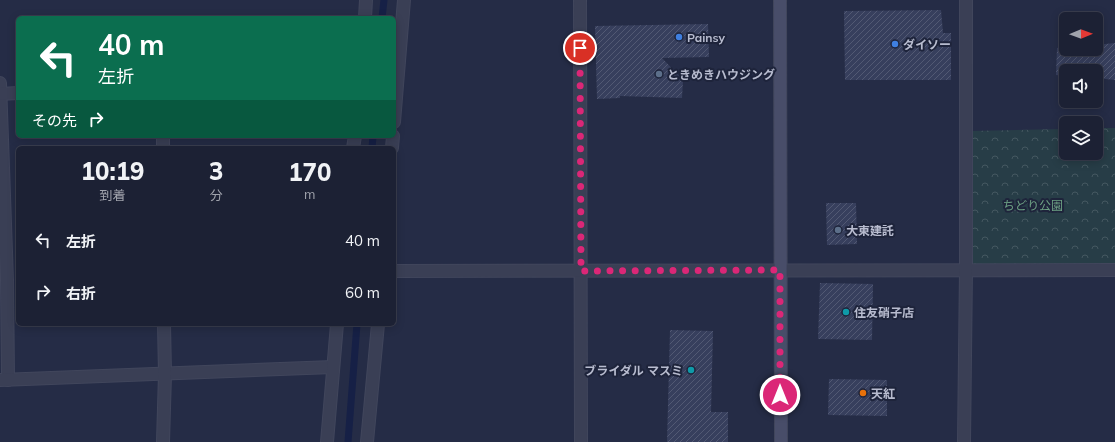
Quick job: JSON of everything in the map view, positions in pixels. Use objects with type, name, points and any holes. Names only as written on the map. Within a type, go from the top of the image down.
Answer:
[{"type":"street","points":[[365,16],[366,0]]},
{"type":"street","points":[[396,98],[404,0]]},
{"type":"street","points":[[580,0],[581,442]]},
{"type":"street","points":[[780,0],[781,442]]},
{"type":"street","points":[[964,442],[966,270],[966,0]]},
{"type":"street","points":[[16,93],[0,90],[8,280],[4,380],[334,367]]},
{"type":"street","points":[[396,271],[1115,270]]},
{"type":"street","points":[[163,442],[165,374],[164,326]]},
{"type":"street","points":[[327,442],[337,326]]},
{"type":"street","points":[[367,442],[378,326]]},
{"type":"green space","name":"ちどり公園","points":[[1103,128],[1115,128],[1115,266],[972,266],[970,131],[1059,129],[1059,160],[1103,160]]},
{"type":"building","points":[[941,10],[943,33],[951,33],[951,80],[845,80],[844,11]]},
{"type":"building","points":[[708,24],[709,57],[662,58],[683,80],[682,98],[620,96],[620,98],[597,99],[595,26]]},
{"type":"building","points":[[1115,43],[1115,80],[1103,79],[1103,64],[1059,64],[1059,75],[1056,75],[1057,48],[1059,48],[1059,56],[1103,56],[1103,44]]},
{"type":"building","points":[[826,203],[856,203],[857,244],[827,245]]},
{"type":"building","name":"住友硝子店","points":[[820,283],[873,284],[872,340],[818,339]]},
{"type":"building","name":"ブライダル マスミ","points":[[670,330],[713,331],[711,412],[728,412],[728,442],[667,442]]},
{"type":"building","points":[[829,379],[887,380],[887,416],[828,415]]},
{"type":"waterway","points":[[382,16],[384,0]]},
{"type":"waterway","points":[[372,146],[373,138]]},
{"type":"waterway","points":[[348,442],[357,326]]},
{"type":"place","name":"Painsy","points":[[679,37]]},
{"type":"place","name":"ダイソー","points":[[895,44]]},
{"type":"place","name":"ときめきハウジング","points":[[659,74]]},
{"type":"place","name":"大東建託","points":[[838,230]]},
{"type":"place","name":"住友硝子店","points":[[846,312]]},
{"type":"place","name":"ブライダル マスミ","points":[[691,370]]},
{"type":"place","name":"天紅","points":[[863,393]]},
{"type":"route","points":[[580,48],[581,271],[780,270],[780,395]]}]
